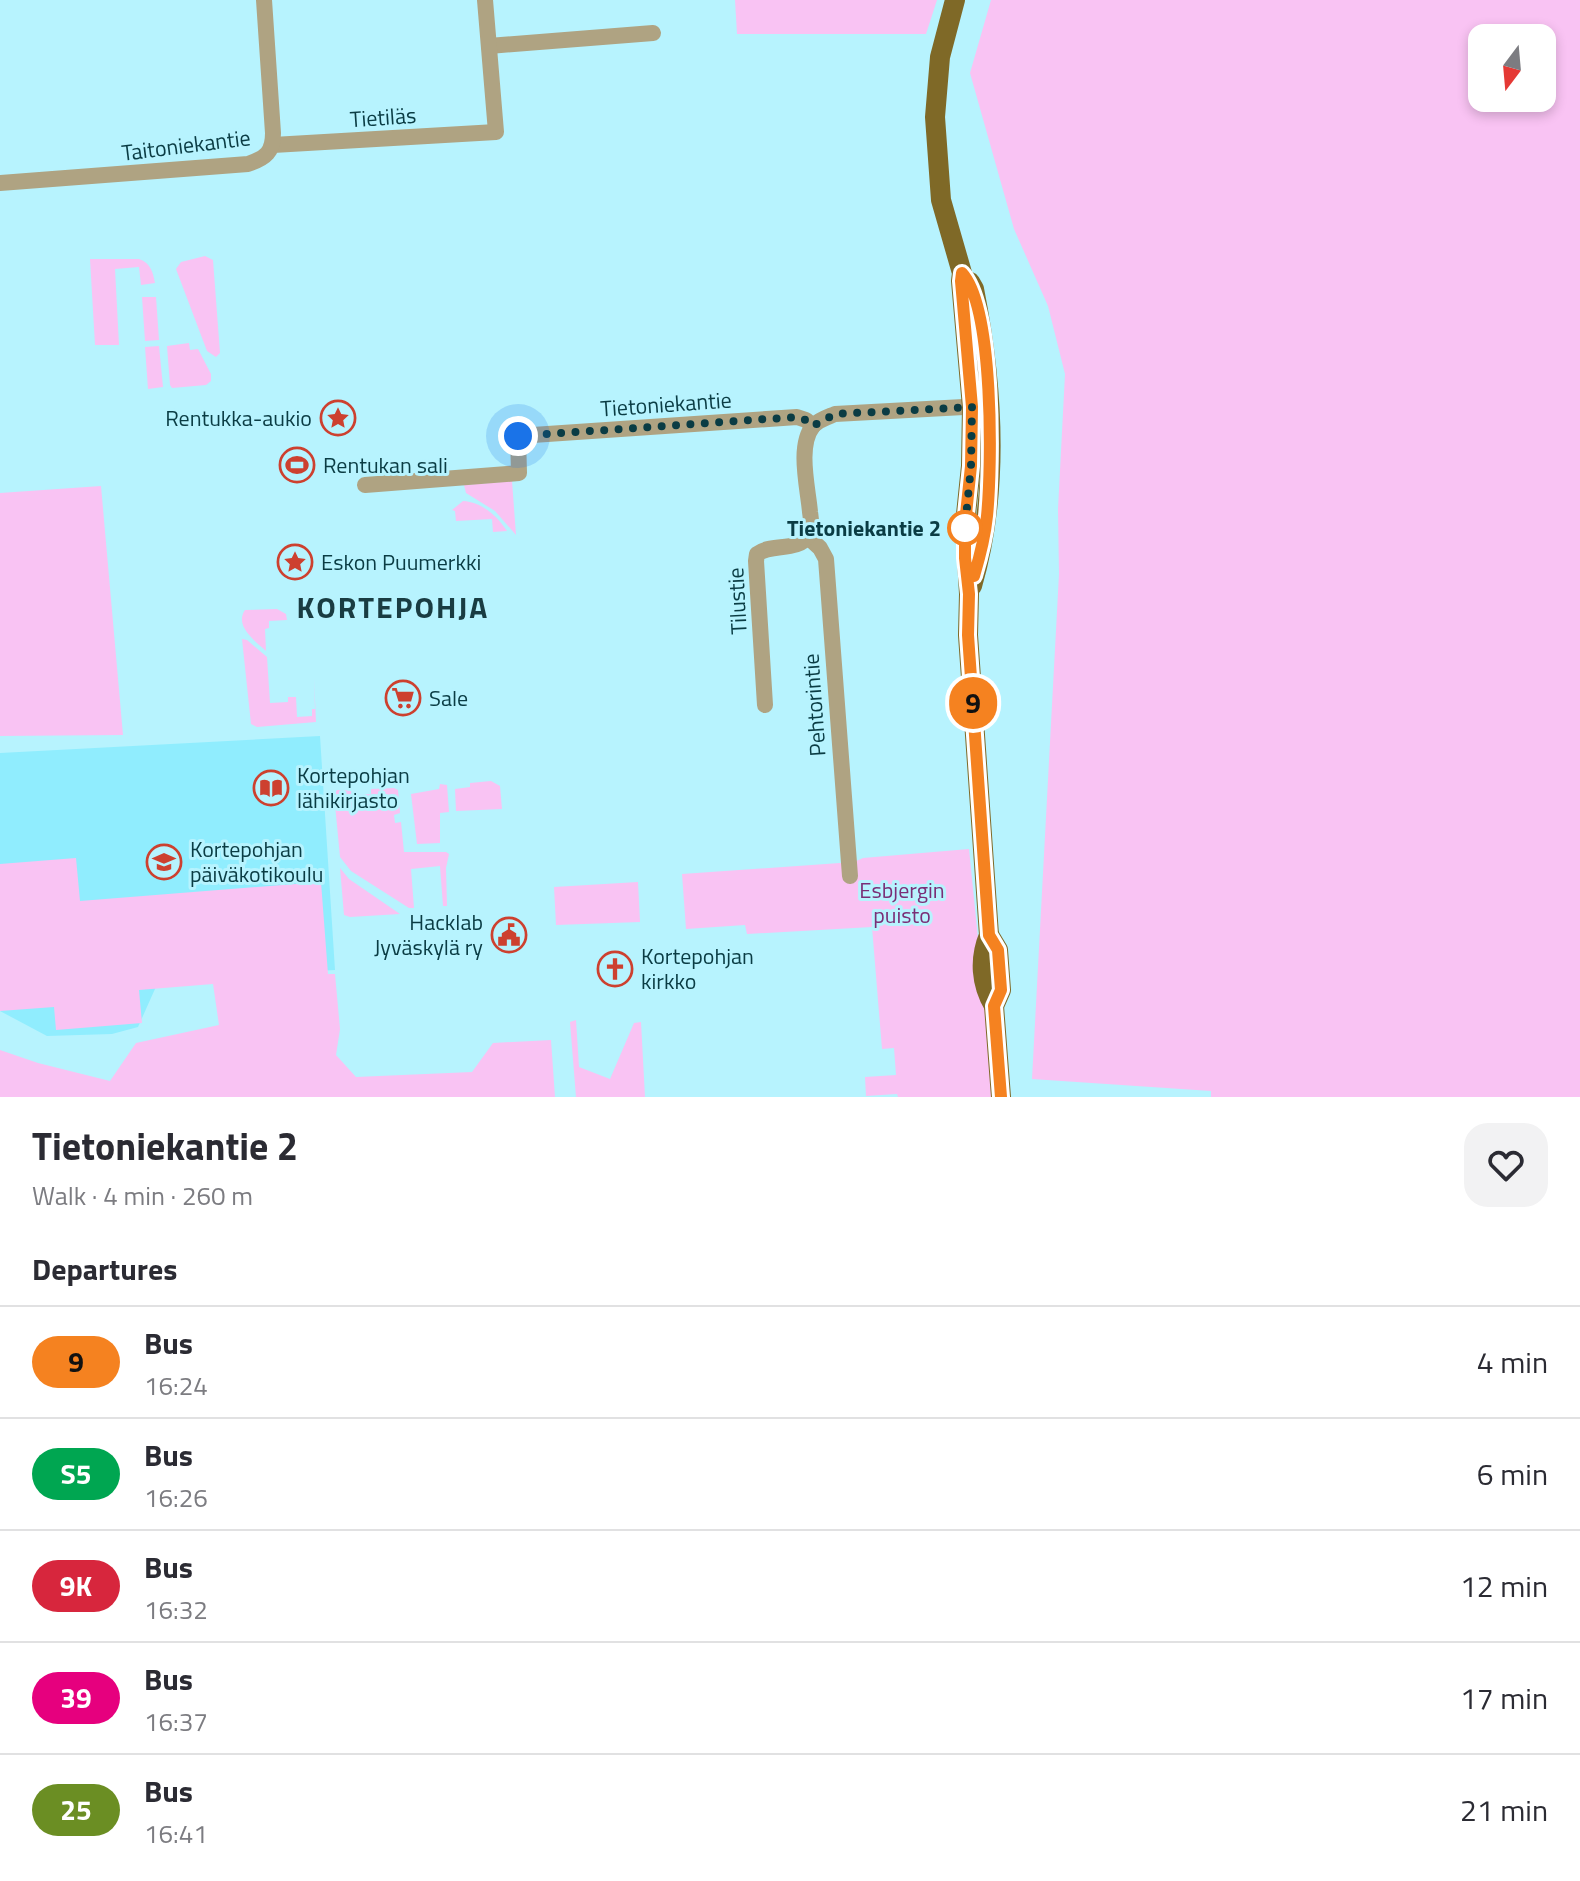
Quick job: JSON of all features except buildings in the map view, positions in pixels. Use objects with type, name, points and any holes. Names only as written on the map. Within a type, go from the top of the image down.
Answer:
[{"type":"main road","points":[[955,0],[940,57],[935,117],[941,200],[962,273],[974,289],[984,340],[980,406],[990,486],[987,519],[969,594],[968,635],[989,935],[982,952],[985,991],[994,1006],[1001,1097]]},
{"type":"street","name":"Taitoniekantie","points":[[0,183],[248,164],[267,156],[273,145],[264,0]]},
{"type":"street","points":[[485,0],[489,46],[653,33]]},
{"type":"street","name":"Tietiläs","points":[[273,145],[496,132],[489,46]]},
{"type":"street","points":[[808,537],[812,528],[805,454],[813,426],[835,414],[980,406]]},
{"type":"street","name":"Tietoniekantie","points":[[365,485],[519,473],[518,436],[797,417],[813,426]]},
{"type":"street","name":"Tilustie","points":[[765,705],[757,554],[764,549],[786,547],[808,537]]},
{"type":"street","name":"Pehtorintie","points":[[808,537],[826,559],[850,876]]},
{"type":"shaded area","name":"Kortepohjan päiväkotikoulu","points":[[320,736],[335,970],[159,980],[138,1027],[112,1034],[47,1036],[0,1011],[0,753]]},
{"type":"green space","points":[[735,0],[937,0],[926,34],[737,34]]},
{"type":"green space","points":[[991,0],[1580,0],[1580,1097],[1211,1097],[1211,1091],[1032,1079],[1059,574],[1058,509],[1065,374],[1048,306],[1014,229],[970,73]]},
{"type":"green space","points":[[205,256],[213,260],[220,353],[216,357],[207,351],[176,269],[181,262]]},
{"type":"green space","points":[[90,259],[139,259],[152,272],[155,283],[141,285],[139,267],[115,269],[119,345],[95,345]]},
{"type":"green space","points":[[142,297],[156,297],[159,340],[145,341]]},
{"type":"green space","points":[[189,343],[190,350],[198,349],[211,374],[211,381],[206,385],[172,388],[167,346]]},
{"type":"green space","points":[[159,346],[163,387],[148,389],[145,347]]},
{"type":"green space","points":[[512,481],[516,535],[495,511],[466,493],[464,485]]},
{"type":"green space","points":[[101,486],[123,735],[0,736],[0,493]]},
{"type":"green space","points":[[463,501],[488,511],[507,531],[493,532],[492,519],[456,521],[455,511],[452,510]]},
{"type":"green space","points":[[277,609],[286,614],[287,620],[269,621],[269,628],[265,629],[266,651],[247,633],[242,616],[245,610]]},
{"type":"green space","points":[[242,639],[267,657],[270,703],[288,702],[288,697],[296,697],[297,717],[312,716],[312,709],[315,709],[314,678],[316,722],[257,727],[251,724]]},
{"type":"green space","points":[[491,781],[500,786],[502,809],[456,811],[455,789],[470,787],[470,783]]},
{"type":"green space","points":[[440,784],[447,785],[449,812],[440,813],[440,843],[417,844],[411,794],[439,789]]},
{"type":"green space","points":[[371,789],[398,790],[400,813],[394,815],[395,823],[401,822],[404,852],[449,854],[446,868],[447,906],[443,906],[440,866],[411,869],[414,908],[409,908],[351,871],[340,857],[334,794],[337,790],[351,790],[352,795],[371,794]]},
{"type":"green space","name":"Esbjergin puisto","points":[[969,849],[994,1097],[866,1096],[865,1077],[896,1075],[894,1048],[882,1049],[872,927],[747,934],[745,925],[686,929],[682,874],[854,862],[863,858]]},
{"type":"green space","points":[[76,858],[80,901],[321,882],[328,974],[335,974],[340,1029],[336,1055],[356,1077],[472,1072],[493,1043],[551,1040],[555,1097],[0,1097],[0,1050],[110,1081],[136,1043],[219,1025],[213,984],[139,990],[142,1023],[56,1030],[54,1007],[0,1011],[0,864]]},
{"type":"green space","points":[[340,868],[349,879],[400,914],[344,915]]},
{"type":"green space","points":[[638,882],[640,922],[556,925],[554,887]]},
{"type":"green space","points":[[576,1020],[579,1067],[610,1079],[634,1023],[641,1022],[645,1097],[576,1097],[570,1022]]},
{"type":"bus line","name":"9","points":[[974,576],[987,519],[990,486],[987,366],[974,289],[962,273],[972,407],[971,466],[965,524],[968,635],[989,935],[998,950],[1001,990],[994,1006],[1001,1097]]},
{"type":"place","name":"Rentukka-aukio","points":[[338,418]]},
{"type":"place","name":"Rentukan sali","points":[[297,465]]},
{"type":"place","name":"Tietoniekantie 2","points":[[965,528]]},
{"type":"place","name":"Eskon Puumerkki","points":[[295,562]]},
{"type":"place","name":"Sale","points":[[403,698]]},
{"type":"place","name":"Kortepohjan lähikirjasto","points":[[271,788]]},
{"type":"place","name":"Kortepohjan päiväkotikoulu","points":[[164,862]]},
{"type":"place","name":"Hacklab Jyväskylä ry","points":[[509,935]]},
{"type":"place","name":"Kortepohjan kirkko","points":[[615,969]]},
{"type":"district","name":"KORTEPOHJA","points":[[393,607]]},
{"type":"route","points":[[518,436],[797,417],[813,426],[835,414],[972,407],[971,466],[965,528]]}]
